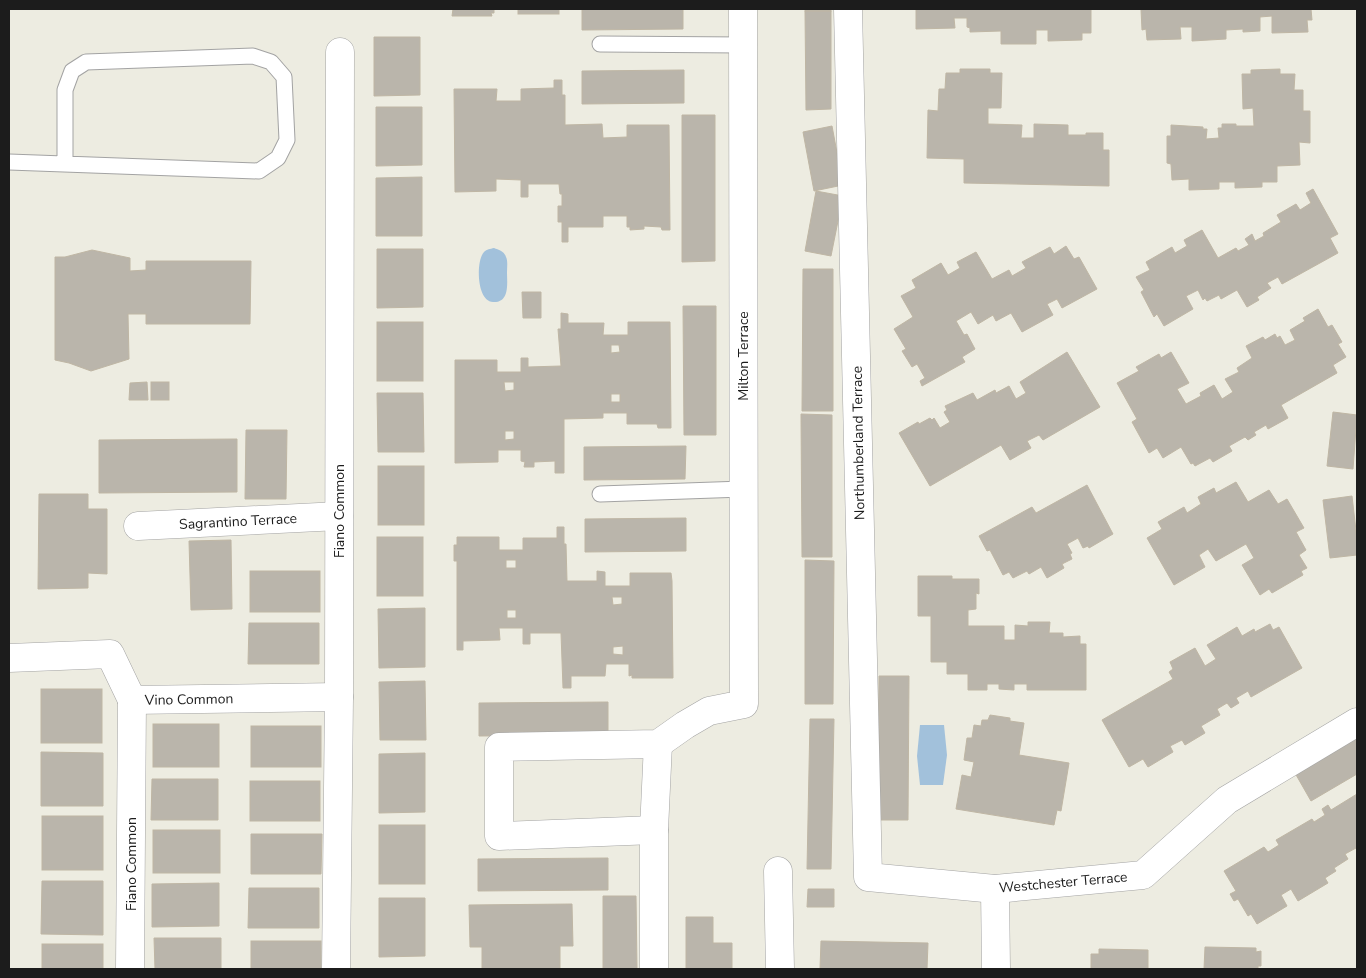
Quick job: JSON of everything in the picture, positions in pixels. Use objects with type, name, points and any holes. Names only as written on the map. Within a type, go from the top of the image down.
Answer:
[{"type":"street","name":"Milton Terrace","points":[[658,744],[709,711],[744,704],[742,9]]},
{"type":"street","name":"Northumberland Terrace","points":[[848,9],[868,877]]},
{"type":"street","name":"Fiano Common","points":[[336,969],[339,698],[340,52]]},
{"type":"street","name":"Sagrantino Terrace","points":[[138,526],[339,516]]},
{"type":"street","name":"Vino Common","points":[[9,658],[110,654],[132,700],[339,698]]},
{"type":"street","name":"Fiano Common","points":[[130,969],[132,700]]},
{"type":"street","name":"Westchester Terrace","points":[[868,877],[995,889],[1143,875],[1227,800],[1357,722]]},
{"type":"street","points":[[654,830],[499,836],[499,747],[658,744],[654,830],[654,969]]},
{"type":"street","points":[[778,871],[780,969]]},
{"type":"street","points":[[995,889],[996,969]]},
{"type":"lane","points":[[600,44],[743,45]]},
{"type":"lane","points":[[9,162],[260,171],[278,158],[287,140],[284,78],[271,62],[253,56],[86,62],[72,71],[65,90],[65,163]]},
{"type":"lane","points":[[600,494],[743,489]]},
{"type":"water","points":[[494,248],[503,252],[506,257],[507,281],[505,296],[493,302],[487,300],[483,295],[479,271],[481,256],[487,250]]},
{"type":"water","points":[[920,725],[944,725],[947,755],[943,785],[920,785],[917,756]]},
{"type":"building","points":[[453,9],[494,9],[494,13],[491,13],[492,16],[452,16]]},
{"type":"building","points":[[518,9],[559,9],[559,14],[518,14]]},
{"type":"building","points":[[582,9],[683,9],[683,29],[582,30]]},
{"type":"building","points":[[805,9],[831,9],[831,11],[805,11]]},
{"type":"building","points":[[916,9],[1091,9],[1091,33],[1082,33],[1082,40],[1048,41],[1048,30],[1036,30],[1036,44],[1001,44],[1001,31],[970,32],[970,28],[967,27],[967,18],[954,18],[955,28],[916,29]]},
{"type":"building","points":[[1141,9],[1311,9],[1312,20],[1307,20],[1308,32],[1272,33],[1272,16],[1260,17],[1260,31],[1226,30],[1226,39],[1192,41],[1192,27],[1180,27],[1181,39],[1147,40],[1146,29],[1142,30]]},
{"type":"building","points":[[805,11],[831,11],[831,109],[806,110]]},
{"type":"building","points":[[374,37],[420,37],[420,95],[374,96]]},
{"type":"building","points":[[960,69],[990,69],[990,73],[1002,73],[1001,108],[988,108],[988,124],[1022,125],[1021,138],[1034,138],[1034,124],[1068,125],[1068,135],[1103,133],[1103,150],[1109,150],[1109,186],[964,183],[964,159],[927,158],[928,110],[938,111],[939,89],[945,89],[946,73],[960,73]]},
{"type":"building","points":[[1280,69],[1280,74],[1295,74],[1294,90],[1303,90],[1303,111],[1310,111],[1310,143],[1299,142],[1300,165],[1277,166],[1277,182],[1262,182],[1262,187],[1235,188],[1235,182],[1219,182],[1219,189],[1189,190],[1189,179],[1172,180],[1171,164],[1167,163],[1167,136],[1171,136],[1171,125],[1203,127],[1203,129],[1207,129],[1206,139],[1219,138],[1218,128],[1222,128],[1222,124],[1254,126],[1253,108],[1243,109],[1242,74],[1251,74],[1251,70]]},
{"type":"building","points":[[684,70],[684,103],[582,104],[582,71]]},
{"type":"building","points":[[554,80],[562,80],[562,95],[565,95],[565,125],[602,124],[603,138],[627,137],[627,125],[669,125],[670,230],[662,230],[661,227],[644,226],[644,229],[630,230],[630,227],[627,227],[627,216],[603,216],[603,227],[568,227],[568,242],[562,242],[562,222],[558,222],[558,206],[562,206],[562,194],[560,194],[559,184],[528,184],[528,197],[521,197],[521,180],[496,179],[496,191],[455,192],[454,89],[497,89],[496,101],[521,101],[521,89],[554,88]]},
{"type":"building","points":[[376,107],[422,107],[422,165],[376,166]]},
{"type":"building","points":[[682,115],[715,115],[715,261],[682,262]]},
{"type":"building","points":[[832,126],[843,185],[814,191],[803,132]]},
{"type":"building","points":[[422,177],[422,236],[376,236],[376,178]]},
{"type":"building","points":[[1313,189],[1338,234],[1330,238],[1338,253],[1282,284],[1278,277],[1267,283],[1271,288],[1257,297],[1259,300],[1247,307],[1237,290],[1221,299],[1219,295],[1207,301],[1205,298],[1203,300],[1198,290],[1186,296],[1193,309],[1164,326],[1157,314],[1154,317],[1141,292],[1144,290],[1136,277],[1150,270],[1146,262],[1172,247],[1175,253],[1187,246],[1184,240],[1202,230],[1218,258],[1236,248],[1238,251],[1249,245],[1245,239],[1252,234],[1255,241],[1264,236],[1263,233],[1281,222],[1277,215],[1296,204],[1300,210],[1311,203],[1306,193]]},
{"type":"building","points":[[816,191],[843,196],[831,256],[805,251]]},
{"type":"building","points":[[1066,246],[1074,259],[1079,257],[1097,289],[1062,308],[1057,299],[1047,304],[1053,315],[1022,332],[1011,313],[996,321],[993,315],[978,324],[971,312],[956,321],[964,335],[967,334],[975,349],[962,357],[965,362],[922,386],[920,381],[925,378],[917,364],[912,367],[902,351],[906,349],[894,329],[913,317],[901,296],[916,288],[912,280],[941,263],[948,275],[960,268],[957,262],[976,252],[992,279],[1009,270],[1012,276],[1026,268],[1022,262],[1050,247],[1054,254]]},
{"type":"building","points":[[377,249],[423,249],[423,307],[377,308]]},
{"type":"building","points":[[92,250],[130,258],[130,271],[146,270],[146,261],[251,261],[250,324],[146,324],[146,314],[128,314],[129,359],[91,371],[55,360],[55,257],[65,257]]},
{"type":"building","points":[[803,269],[833,269],[833,411],[802,411]]},
{"type":"building","points":[[522,292],[541,292],[541,318],[523,318]]},
{"type":"building","points":[[683,306],[716,306],[716,435],[684,435]]},
{"type":"building","points":[[1318,309],[1328,327],[1332,325],[1342,342],[1338,344],[1346,357],[1333,365],[1337,373],[1281,405],[1288,418],[1268,429],[1266,425],[1254,432],[1256,435],[1248,440],[1245,437],[1229,446],[1232,451],[1213,462],[1210,458],[1195,466],[1193,463],[1191,464],[1181,447],[1163,458],[1157,448],[1149,453],[1132,422],[1137,419],[1117,383],[1139,371],[1136,367],[1159,354],[1161,358],[1171,352],[1189,383],[1177,389],[1186,404],[1201,396],[1200,393],[1214,385],[1222,399],[1233,392],[1225,379],[1239,372],[1237,368],[1252,358],[1246,346],[1263,337],[1265,340],[1275,334],[1277,338],[1280,336],[1285,345],[1295,340],[1290,330],[1305,321],[1303,318]]},
{"type":"building","points":[[561,313],[568,314],[568,323],[604,323],[603,335],[628,335],[628,322],[670,322],[671,428],[658,428],[657,424],[627,424],[627,413],[603,413],[603,418],[564,419],[564,473],[555,473],[555,461],[534,462],[534,467],[524,467],[525,462],[521,461],[521,450],[498,450],[498,462],[455,463],[455,360],[497,360],[497,372],[521,372],[521,358],[528,358],[528,367],[561,366],[558,329],[561,329]],"holes":[[[611,345],[619,345],[620,352],[611,353]],[[504,382],[514,382],[514,390],[505,391]],[[611,394],[620,394],[620,402],[611,402]],[[505,431],[514,431],[514,439],[505,440]]]},
{"type":"building","points":[[377,322],[423,322],[423,381],[377,381]]},
{"type":"building","points":[[1067,352],[1100,407],[1043,440],[1039,435],[1027,441],[1031,448],[1010,460],[1001,445],[930,486],[899,433],[918,422],[919,424],[930,418],[932,420],[934,418],[940,428],[950,422],[944,412],[947,410],[945,406],[973,393],[977,400],[995,390],[996,393],[1009,386],[1016,399],[1026,393],[1020,382]]},
{"type":"building","points":[[147,382],[148,400],[129,400],[130,383]]},
{"type":"building","points":[[151,382],[169,382],[169,400],[151,400]]},
{"type":"building","points":[[377,393],[423,393],[424,452],[378,452]]},
{"type":"building","points":[[1333,412],[1357,415],[1353,469],[1327,466]]},
{"type":"building","points":[[801,414],[832,415],[832,557],[802,557]]},
{"type":"building","points":[[246,430],[287,430],[286,499],[245,499]]},
{"type":"building","points":[[237,439],[237,492],[99,493],[99,440]]},
{"type":"building","points":[[686,446],[685,479],[584,480],[584,447]]},
{"type":"building","points":[[378,466],[424,466],[424,525],[378,525]]},
{"type":"building","points":[[1236,482],[1248,502],[1269,490],[1278,504],[1287,499],[1304,528],[1296,532],[1306,550],[1299,555],[1307,568],[1301,571],[1303,575],[1272,593],[1269,589],[1260,595],[1242,565],[1254,558],[1246,544],[1216,561],[1208,549],[1199,555],[1205,567],[1174,585],[1147,538],[1162,529],[1158,522],[1184,507],[1187,513],[1201,504],[1198,497],[1214,488],[1216,493]]},
{"type":"building","points":[[1087,485],[1113,534],[1089,548],[1088,546],[1083,548],[1078,538],[1067,544],[1072,553],[1070,554],[1072,559],[1062,564],[1064,568],[1047,578],[1041,567],[1029,574],[1027,571],[1013,578],[1009,572],[1003,575],[990,550],[987,551],[979,536],[1032,507],[1036,513]]},
{"type":"building","points":[[39,494],[88,494],[88,509],[107,509],[107,574],[88,573],[88,588],[38,589]]},
{"type":"building","points":[[1352,496],[1357,555],[1330,558],[1323,500]]},
{"type":"building","points":[[686,518],[686,551],[585,552],[585,519]]},
{"type":"building","points":[[557,527],[564,527],[567,581],[597,581],[597,571],[605,572],[605,586],[630,586],[630,573],[671,573],[673,678],[632,678],[632,675],[629,676],[629,664],[606,664],[605,676],[571,676],[571,688],[563,688],[561,633],[530,633],[530,644],[523,644],[523,628],[499,628],[500,640],[463,641],[463,650],[457,650],[457,561],[454,561],[454,545],[457,545],[457,537],[499,537],[499,550],[523,550],[523,538],[557,538]],"holes":[[[506,560],[516,560],[516,568],[506,568]],[[612,597],[622,597],[622,604],[613,605]],[[507,610],[516,610],[516,618],[507,618]],[[623,646],[623,655],[613,654],[613,647]]]},
{"type":"building","points":[[377,537],[423,537],[423,596],[377,596]]},
{"type":"building","points":[[231,540],[232,609],[191,610],[189,541]]},
{"type":"building","points":[[805,560],[834,561],[833,704],[805,704]]},
{"type":"building","points":[[250,571],[320,571],[320,612],[250,612]]},
{"type":"building","points":[[918,576],[952,576],[952,579],[979,579],[979,594],[976,593],[976,609],[968,610],[968,626],[1004,626],[1004,640],[1015,640],[1015,625],[1028,626],[1028,622],[1050,622],[1049,633],[1063,633],[1063,637],[1080,636],[1080,644],[1086,644],[1086,690],[1027,690],[1027,684],[1014,684],[1014,690],[999,689],[999,684],[987,684],[987,690],[968,690],[968,674],[947,674],[947,662],[931,662],[931,616],[918,616]]},
{"type":"building","points":[[425,608],[425,667],[379,668],[378,609]]},
{"type":"building","points":[[249,623],[319,623],[319,664],[248,664]]},
{"type":"building","points":[[1270,624],[1273,630],[1279,627],[1302,668],[1251,697],[1248,691],[1236,698],[1239,703],[1231,708],[1227,703],[1217,709],[1220,715],[1201,726],[1205,733],[1185,745],[1182,740],[1170,746],[1173,752],[1148,767],[1143,759],[1129,767],[1102,720],[1173,679],[1169,672],[1173,669],[1170,662],[1195,648],[1205,666],[1216,659],[1207,645],[1237,627],[1242,636],[1254,629],[1255,632]]},
{"type":"building","points":[[879,676],[909,676],[908,820],[878,820]]},
{"type":"building","points":[[425,681],[426,740],[380,740],[379,682]]},
{"type":"building","points":[[41,689],[102,689],[102,743],[41,743]]},
{"type":"building","points":[[608,702],[608,735],[479,736],[479,703]]},
{"type":"building","points":[[990,715],[1010,718],[1010,721],[1024,723],[1019,755],[1069,763],[1061,811],[1057,810],[1054,825],[956,809],[962,775],[971,777],[974,762],[964,760],[967,738],[972,738],[974,725],[981,726],[982,720],[988,720]]},
{"type":"building","points":[[810,719],[834,719],[831,869],[807,869]]},
{"type":"building","points":[[153,724],[219,724],[219,767],[153,767]]},
{"type":"building","points":[[251,726],[321,726],[321,767],[251,767]]},
{"type":"building","points":[[1357,737],[1357,774],[1311,801],[1295,773]]},
{"type":"building","points":[[41,752],[103,753],[103,806],[41,806]]},
{"type":"building","points":[[425,753],[425,812],[379,813],[379,754]]},
{"type":"building","points":[[152,779],[218,779],[218,820],[151,820]]},
{"type":"building","points":[[250,781],[320,781],[320,821],[250,821]]},
{"type":"building","points":[[1357,794],[1357,850],[1356,848],[1345,854],[1348,859],[1334,868],[1336,871],[1325,878],[1328,883],[1298,901],[1291,889],[1281,895],[1287,906],[1257,924],[1251,914],[1248,916],[1238,899],[1234,901],[1230,894],[1236,891],[1224,871],[1264,847],[1268,852],[1279,845],[1276,840],[1312,819],[1314,822],[1325,815],[1322,809],[1328,805],[1331,810]]},
{"type":"building","points":[[42,816],[103,816],[103,870],[42,870]]},
{"type":"building","points":[[379,825],[425,825],[425,884],[379,884]]},
{"type":"building","points":[[153,830],[220,830],[220,873],[153,873]]},
{"type":"building","points":[[251,834],[322,834],[321,874],[251,874]]},
{"type":"building","points":[[608,858],[608,890],[478,891],[478,859]]},
{"type":"building","points":[[42,881],[103,881],[103,935],[41,934]]},
{"type":"building","points":[[219,883],[219,926],[152,927],[152,884]]},
{"type":"building","points":[[249,888],[319,888],[319,928],[248,928]]},
{"type":"building","points":[[808,889],[834,889],[834,907],[807,907]]},
{"type":"building","points":[[603,896],[636,896],[637,969],[603,969]]},
{"type":"building","points":[[379,898],[425,898],[425,956],[379,957]]},
{"type":"building","points":[[572,904],[573,946],[560,946],[560,969],[482,969],[482,947],[470,947],[469,905]]},
{"type":"building","points":[[686,917],[713,917],[713,943],[732,943],[732,969],[686,969]]},
{"type":"building","points":[[154,938],[221,938],[221,969],[155,969]]},
{"type":"building","points":[[251,941],[321,941],[321,969],[251,969]]},
{"type":"building","points":[[821,941],[928,943],[927,969],[820,969]]},
{"type":"building","points":[[42,944],[103,944],[103,969],[42,969]]},
{"type":"building","points":[[1205,947],[1256,948],[1256,952],[1261,951],[1261,966],[1258,966],[1258,969],[1204,969]]},
{"type":"building","points":[[1099,949],[1148,950],[1148,969],[1091,969],[1091,954],[1099,954]]}]
